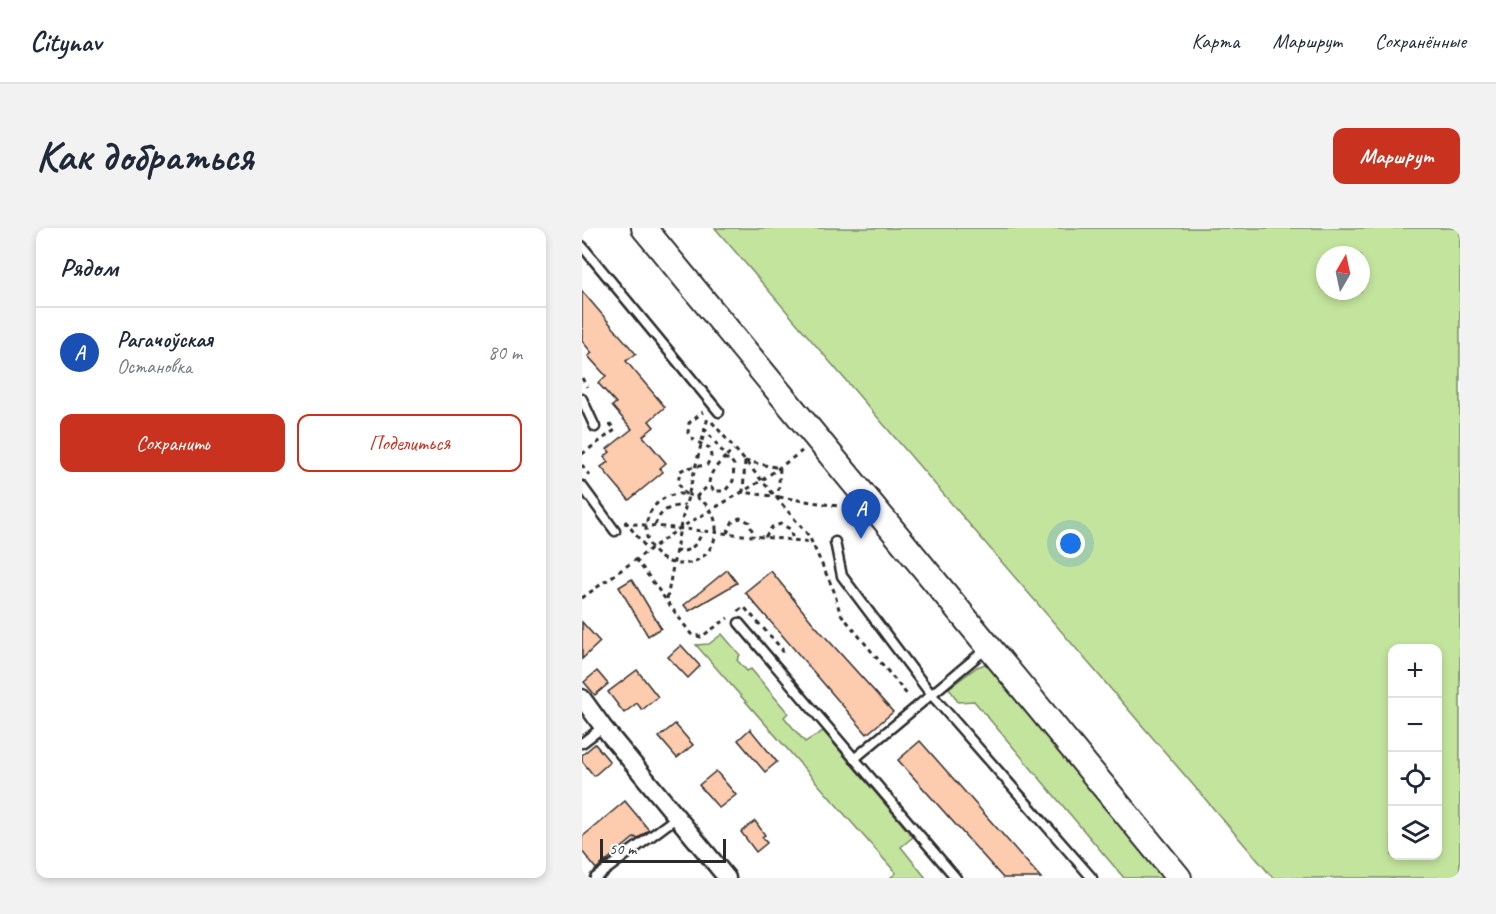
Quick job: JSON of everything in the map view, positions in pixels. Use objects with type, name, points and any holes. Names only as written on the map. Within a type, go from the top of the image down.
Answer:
[{"type":"main road","points":[[644,228],[1179,878]]},
{"type":"street","points":[[582,698],[603,727],[727,878]]},
{"type":"lane","points":[[582,246],[719,412]]},
{"type":"lane","points":[[582,399],[595,427]]},
{"type":"lane","points":[[582,486],[615,531]]},
{"type":"lane","points":[[836,542],[842,576],[930,693],[1092,878]]},
{"type":"lane","points":[[739,623],[956,878]]},
{"type":"lane","points":[[854,759],[930,693],[989,647]]},
{"type":"lane","points":[[582,743],[603,727]]},
{"type":"lane","points":[[595,878],[677,817]]},
{"type":"path","points":[[688,496],[678,483],[678,475],[683,469],[707,465],[711,457],[710,448],[692,439],[688,430],[692,419],[703,412]]},
{"type":"path","points":[[666,599],[685,505],[707,417],[761,481]]},
{"type":"path","points":[[704,428],[725,458],[730,459],[735,467],[732,483],[725,491],[712,490],[709,485],[710,475],[725,458],[735,450]]},
{"type":"path","points":[[582,598],[680,528],[712,512],[761,481],[818,439]]},
{"type":"path","points":[[745,461],[780,468]]},
{"type":"path","points":[[743,492],[745,461]]},
{"type":"path","points":[[778,497],[780,468]]},
{"type":"path","points":[[696,497],[709,485]]},
{"type":"path","points":[[743,492],[838,506]]},
{"type":"path","points":[[673,496],[688,496],[696,497],[712,512],[715,532],[710,546],[700,557],[689,563],[673,563],[661,559],[651,548],[646,536],[646,524],[651,511],[661,501],[673,496]]},
{"type":"path","points":[[656,525],[660,514],[668,508],[685,505]]},
{"type":"path","points":[[727,533],[733,521],[740,518],[749,522],[754,536]]},
{"type":"path","points":[[625,522],[812,542]]},
{"type":"path","points":[[765,537],[770,529],[781,524],[790,529],[793,540]]},
{"type":"path","points":[[675,551],[691,549],[702,531]]},
{"type":"green space","points":[[715,228],[1460,228],[1460,878],[1273,878]]},
{"type":"green space","points":[[722,634],[740,655],[737,660],[747,671],[751,669],[788,713],[784,717],[805,742],[823,731],[913,837],[901,847],[926,878],[890,878],[896,873],[696,645],[709,644]]},
{"type":"green space","points":[[985,664],[993,666],[1174,878],[1124,878],[974,701],[958,702],[949,688],[977,667]]},
{"type":"building","points":[[582,291],[636,354],[626,361],[665,407],[649,421],[654,427],[643,436],[666,463],[660,468],[663,472],[629,500],[601,467],[608,462],[604,457],[610,452],[607,449],[632,429],[612,406],[616,403],[598,383],[606,376],[588,356],[592,353],[582,341]]},
{"type":"building","points":[[727,570],[737,583],[689,611],[684,605]]},
{"type":"building","points":[[771,571],[812,622],[893,712],[867,734],[745,592]]},
{"type":"building","points":[[632,579],[661,628],[648,636],[619,587]]},
{"type":"building","points":[[582,622],[600,642],[582,659]]},
{"type":"building","points":[[681,645],[700,666],[688,678],[668,657]]},
{"type":"building","points":[[637,670],[658,697],[642,710],[637,703],[624,713],[608,692]]},
{"type":"building","points":[[597,671],[608,684],[595,695],[584,682]]},
{"type":"building","points":[[675,724],[693,745],[677,758],[659,737]]},
{"type":"building","points":[[750,729],[777,762],[765,772],[738,740]]},
{"type":"building","points":[[920,741],[1041,878],[1003,878],[898,760]]},
{"type":"building","points":[[595,744],[610,762],[594,776],[582,761],[582,755]]},
{"type":"building","points":[[716,771],[736,795],[719,808],[699,785]]},
{"type":"building","points":[[625,801],[649,830],[637,839],[635,837],[596,869],[582,851],[582,837]]},
{"type":"building","points":[[755,821],[765,835],[762,837],[767,843],[756,852],[741,832]]},
{"type":"place","name":"Рагачоўская","points":[[861,539]]}]
